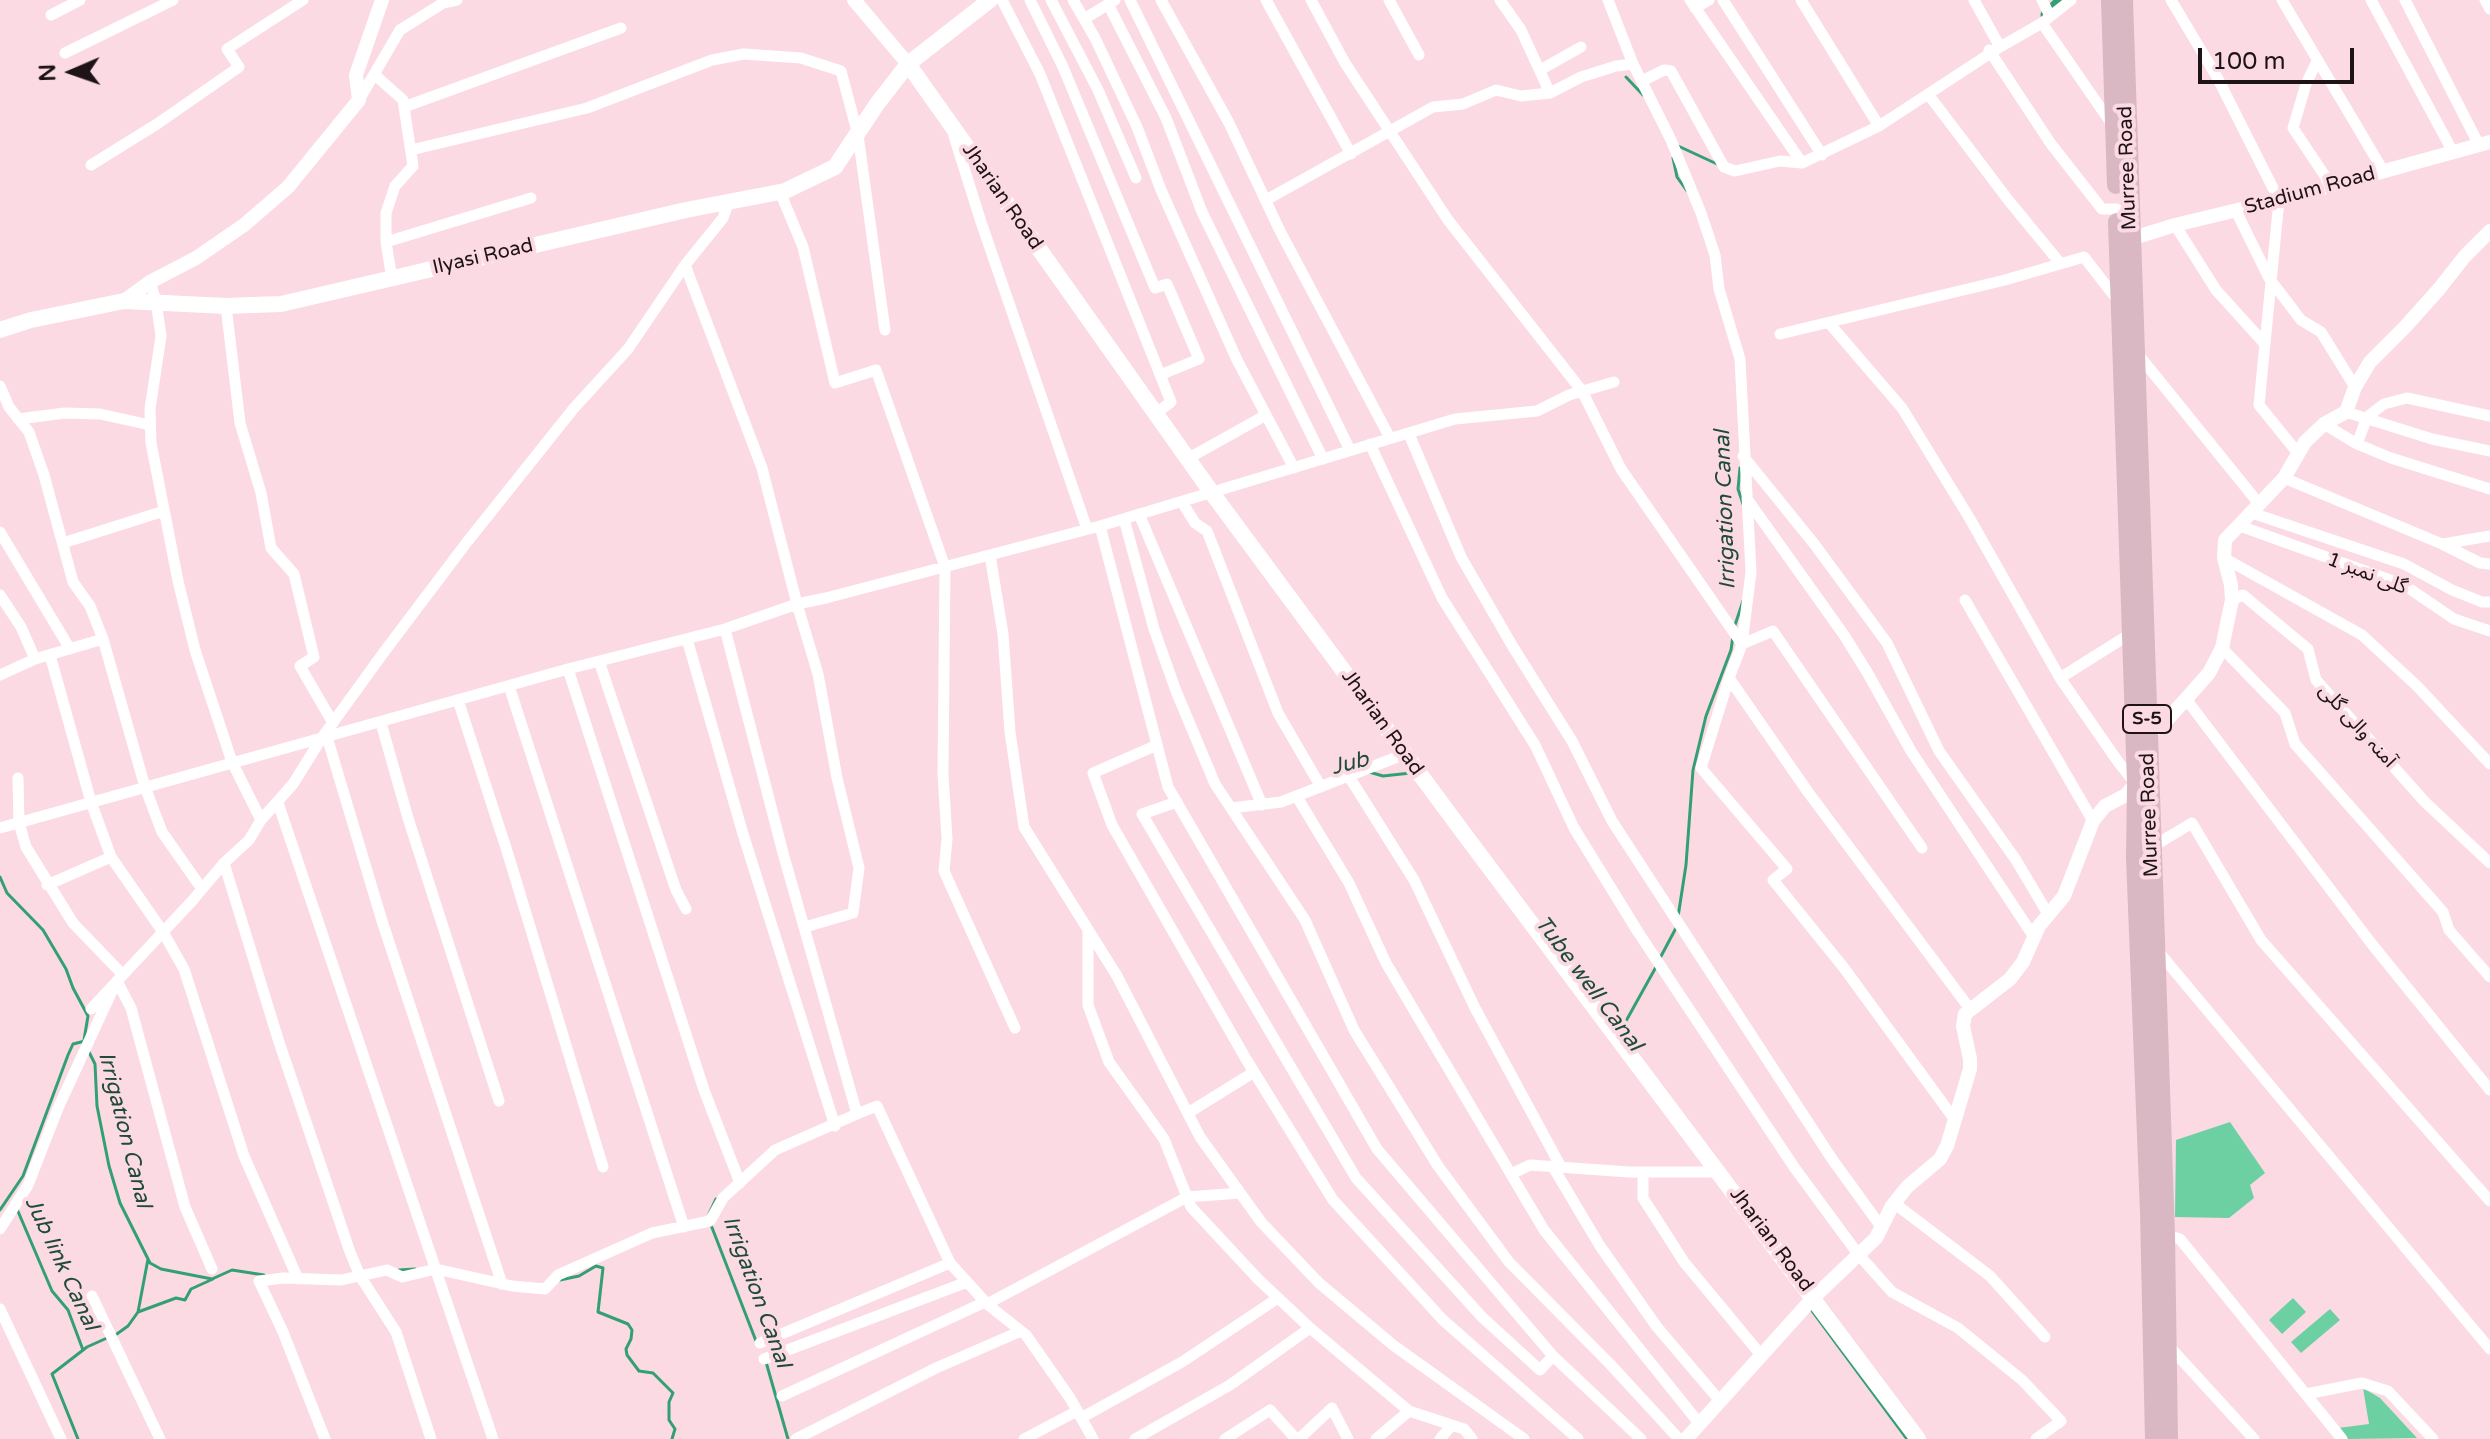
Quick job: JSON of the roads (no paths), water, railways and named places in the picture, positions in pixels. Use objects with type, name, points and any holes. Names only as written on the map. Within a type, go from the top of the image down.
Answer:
[{"type":"main road","name":"Ilyasi Road","points":[[0,330],[31,320],[124,301],[226,306],[281,304],[780,192],[835,167],[908,64],[990,0]]},
{"type":"main road","name":"Murree Road","points":[[2110,0],[2130,239],[2130,634],[2136,870],[2155,1143],[2166,1235],[2169,1439]]},
{"type":"main road","name":"Murree Road","points":[[2124,0],[2117,209],[2119,302],[2131,361],[2156,948],[2154,1439]]},
{"type":"main road","name":"Jharian Road","points":[[908,64],[1187,459],[1918,1439]]},
{"type":"street","points":[[51,15],[80,0]]},
{"type":"street","points":[[65,53],[173,0]]},
{"type":"street","points":[[91,165],[239,67],[227,49],[303,0]]},
{"type":"street","points":[[124,301],[244,225],[288,187],[359,100],[400,30],[443,3],[457,0]]},
{"type":"street","points":[[1002,0],[1040,74],[1171,402],[1155,414]]},
{"type":"street","points":[[1030,0],[1063,67],[1155,288],[1167,284],[1199,359],[1160,375]]},
{"type":"street","points":[[1051,0],[1098,90],[1136,178]]},
{"type":"street","points":[[1073,0],[1137,127],[1161,190],[1237,360],[1294,468]]},
{"type":"street","points":[[1130,0],[1350,450]]},
{"type":"street","points":[[1161,0],[1229,123],[1390,438]]},
{"type":"street","points":[[1266,0],[1351,154]]},
{"type":"street","points":[[1311,0],[1345,63],[1448,220],[1582,391],[1621,469],[1742,644]]},
{"type":"street","points":[[1389,0],[1419,55]]},
{"type":"street","points":[[1500,0],[1521,30],[1550,93]]},
{"type":"street","points":[[1608,0],[1633,64],[1672,143],[1715,255],[1719,289],[1740,359],[1751,572],[1742,644],[1701,768],[1787,869],[1773,880],[1844,968],[1955,1120]]},
{"type":"street","points":[[1709,0],[1692,4],[1802,163]]},
{"type":"street","points":[[1723,0],[1822,155]]},
{"type":"street","points":[[1801,0],[1879,126]]},
{"type":"street","points":[[1974,0],[1993,50],[2051,144],[2102,209],[2117,209]]},
{"type":"street","points":[[2042,0],[2046,20],[2119,133]]},
{"type":"street","points":[[1642,81],[1664,70],[1671,71],[1724,167],[1735,171],[1780,161],[1802,163],[1879,126],[1993,50],[2046,20],[2071,0]]},
{"type":"street","points":[[2171,0],[2217,77],[2279,200],[2259,405],[2297,452]]},
{"type":"street","points":[[2282,0],[2384,172]]},
{"type":"street","points":[[2371,0],[2453,152]]},
{"type":"street","points":[[2405,0],[2484,143]]},
{"type":"street","points":[[2485,0],[2490,9]]},
{"type":"street","points":[[359,100],[356,75],[377,2]]},
{"type":"street","points":[[1084,19],[1111,2],[1166,118],[1202,212],[1323,459]]},
{"type":"street","name":"Jharian Road","points":[[858,3],[908,64]]},
{"type":"street","points":[[404,107],[621,28]]},
{"type":"street","points":[[1540,70],[1581,47]]},
{"type":"street","points":[[411,150],[587,108],[712,60],[744,54],[801,58],[841,71],[858,135],[885,330]]},
{"type":"street","points":[[2317,61],[2306,84],[2293,128],[2331,185]]},
{"type":"street","points":[[1266,200],[1433,107],[1463,104],[1496,90],[1521,96],[1550,93],[1581,77],[1633,64]]},
{"type":"street","points":[[375,75],[403,100],[413,166],[395,186],[386,213],[386,242],[392,279]]},
{"type":"street","points":[[1928,94],[2060,263]]},
{"type":"street","points":[[949,122],[1087,529]]},
{"type":"street","name":"Stadium Road","points":[[2130,239],[2484,143]]},
{"type":"street","points":[[780,192],[803,247],[835,383],[876,370],[945,567],[943,774],[947,839],[944,871],[1015,1028]]},
{"type":"street","points":[[386,242],[531,198]]},
{"type":"street","points":[[91,1009],[224,863],[249,840],[467,542],[574,408],[628,349],[685,265],[723,218],[729,201]]},
{"type":"street","points":[[2236,211],[2272,281],[2301,320],[2321,332],[2355,387]]},
{"type":"street","points":[[2175,225],[2216,290],[2264,343]]},
{"type":"street","points":[[2148,734],[2165,722],[2209,673],[2222,648],[2232,600],[2224,558],[2225,540],[2284,478],[2297,452],[2324,424],[2346,412],[2355,387],[2370,362],[2431,299],[2465,256],[2488,237]]},
{"type":"street","points":[[1780,334],[2005,280],[2084,257],[2119,302]]},
{"type":"street","points":[[685,265],[762,468],[818,674],[837,778],[859,868],[853,913],[805,927]]},
{"type":"street","points":[[150,282],[161,336],[150,409],[151,443],[164,511],[195,650],[232,762],[261,820]]},
{"type":"street","points":[[226,306],[240,423],[261,493],[271,548],[294,574],[314,657],[300,666],[333,723]]},
{"type":"street","points":[[1686,1439],[1814,1297],[1876,1238],[1894,1203],[1907,1187],[1940,1159],[1947,1146],[1970,1069],[1963,1026],[1965,1014],[2010,979],[2023,962],[2048,914],[2064,896],[2093,821],[2105,806],[2126,795],[2136,783],[2060,678],[1970,519],[1902,408],[1829,323]]},
{"type":"street","points":[[2131,361],[2256,509],[2404,564],[2452,590],[2482,602],[2490,602]]},
{"type":"street","points":[[0,828],[568,669],[725,629],[797,604],[1100,526],[1455,419],[1537,411],[1582,391],[1614,382]]},
{"type":"street","points":[[0,386],[9,407],[29,432],[73,582],[90,606],[103,639],[145,787],[162,832],[202,889]]},
{"type":"street","points":[[2357,444],[2367,417],[2384,404],[2407,398],[2490,416]]},
{"type":"street","points":[[2346,412],[2432,439],[2490,451]]},
{"type":"street","points":[[18,419],[65,413],[100,414],[150,425]]},
{"type":"street","points":[[1187,459],[1266,415]]},
{"type":"street","points":[[2324,424],[2357,444],[2391,458],[2490,489]]},
{"type":"street","points":[[1409,434],[1461,557],[1572,741],[1612,821],[1832,1159],[1882,1228]]},
{"type":"street","points":[[1370,444],[1442,598],[1535,745],[1574,828],[1638,932],[1794,1167],[1858,1254],[1892,1292],[1958,1328],[2022,1380],[2061,1421],[2036,1439]]},
{"type":"street","points":[[1743,456],[1815,545],[1887,643],[1939,751],[2016,860],[2048,914]]},
{"type":"street","points":[[2284,478],[2480,563],[2490,564]]},
{"type":"street","points":[[1746,497],[1844,635],[1911,751],[2034,937]]},
{"type":"street","points":[[1182,502],[1195,523],[1207,531],[1278,713],[1321,787]]},
{"type":"street","points":[[63,543],[164,511]]},
{"type":"street","points":[[1139,514],[1262,805]]},
{"type":"street","points":[[1124,519],[1154,629],[1215,784],[1305,920],[1354,1030],[1438,1166],[1509,1262],[1679,1439]]},
{"type":"street","points":[[1100,526],[1168,787],[1377,1149],[1553,1356],[1641,1439]]},
{"type":"street","name":"گلی نمبر 1","points":[[2240,526],[2404,585],[2454,619],[2490,631]]},
{"type":"street","points":[[0,532],[70,649]]},
{"type":"street","points":[[2442,544],[2490,536]]},
{"type":"street","points":[[990,555],[1003,634],[1010,732],[1024,827],[1117,976],[1200,1137],[1261,1222],[1319,1283],[1362,1321],[1524,1439]]},
{"type":"street","points":[[2224,558],[2362,635],[2417,686],[2490,764]]},
{"type":"street","points":[[0,595],[21,627],[35,659]]},
{"type":"street","name":"آمنہ والی گلی","points":[[2232,600],[2243,595],[2308,649],[2316,680],[2425,802],[2490,863]]},
{"type":"street","points":[[1965,600],[2093,821]]},
{"type":"street","points":[[725,629],[857,1114]]},
{"type":"street","points":[[1742,644],[1773,631],[1922,848]]},
{"type":"street","points":[[2060,678],[2130,634]]},
{"type":"street","points":[[0,675],[35,659],[103,639]]},
{"type":"street","points":[[687,639],[743,834],[835,1126]]},
{"type":"street","points":[[2222,648],[2285,713],[2295,744],[2443,912],[2449,930],[2490,977]]},
{"type":"street","points":[[50,655],[91,802],[111,857],[163,932],[184,969],[244,1156],[298,1279]]},
{"type":"street","points":[[599,661],[676,890],[686,909]]},
{"type":"street","points":[[568,669],[704,1090],[740,1183]]},
{"type":"street","points":[[1729,678],[1808,792],[1970,1009]]},
{"type":"street","points":[[509,686],[684,1227]]},
{"type":"street","points":[[2186,699],[2371,943],[2490,1090]]},
{"type":"street","points":[[458,700],[603,1167]]},
{"type":"street","points":[[381,723],[408,818],[499,1101]]},
{"type":"street","points":[[324,738],[502,1284]]},
{"type":"street","points":[[1157,745],[1093,773],[1112,825],[1254,1072],[1333,1200],[1443,1320],[1578,1439]]},
{"type":"street","points":[[1231,808],[1281,802],[1405,754]]},
{"type":"street","points":[[1348,775],[1414,880],[1475,1008],[1600,1246],[1657,1327],[1720,1401]]},
{"type":"street","points":[[18,778],[19,823],[26,847],[73,923],[120,978],[185,1207],[212,1269]]},
{"type":"street","points":[[1297,797],[1349,883],[1386,963],[1544,1230],[1699,1423]]},
{"type":"street","points":[[1177,802],[1142,814],[1356,1178],[1482,1317],[1540,1370],[1553,1356]]},
{"type":"street","points":[[278,803],[493,1439]]},
{"type":"street","points":[[2152,847],[2192,823],[2261,940],[2490,1201]]},
{"type":"street","points":[[47,885],[111,857]]},
{"type":"street","points":[[224,863],[278,1039],[360,1276],[396,1332],[431,1439]]},
{"type":"street","points":[[1088,930],[1088,1005],[1109,1062],[1164,1139],[1191,1207],[1310,1328],[1409,1411],[1464,1429],[1472,1439]]},
{"type":"street","points":[[2156,948],[2490,1349]]},
{"type":"street","points":[[0,1229],[28,1185],[58,1108],[120,978]]},
{"type":"street","points":[[1188,1113],[1254,1072]]},
{"type":"street","points":[[325,1439],[283,1332],[259,1281],[341,1280],[387,1270],[402,1277],[436,1269],[502,1284],[545,1289],[558,1275],[652,1233],[710,1221],[723,1198],[775,1150],[877,1106],[950,1263],[986,1303],[1026,1335],[1079,1414],[1092,1439]]},
{"type":"street","points":[[1511,1174],[1530,1165],[1643,1172],[1720,1172]]},
{"type":"street","points":[[1643,1172],[1643,1198],[1684,1262],[1761,1355]]},
{"type":"street","points":[[782,1396],[986,1303],[1187,1197],[1240,1193]]},
{"type":"street","points":[[1894,1203],[1990,1276],[2045,1337]]},
{"type":"street","points":[[2166,1235],[2180,1239],[2342,1439]]},
{"type":"street","points":[[760,1343],[950,1263]]},
{"type":"street","points":[[764,1359],[967,1282]]},
{"type":"street","points":[[92,1296],[160,1439]]},
{"type":"street","points":[[1024,1439],[1182,1362],[1278,1298]]},
{"type":"street","points":[[0,1309],[61,1439]]},
{"type":"street","points":[[1135,1439],[1230,1385],[1310,1328]]},
{"type":"street","points":[[796,1439],[936,1368],[1021,1331]]},
{"type":"street","points":[[2167,1345],[2254,1439]]},
{"type":"street","points":[[2306,1394],[2362,1383],[2388,1391],[2433,1439]]},
{"type":"street","points":[[1225,1439],[1270,1410],[1297,1439],[1332,1408],[1348,1439]]},
{"type":"street","points":[[1376,1439],[1409,1411]]},
{"type":"street","points":[[1440,1439],[1452,1425]]},
{"type":"waterway","points":[[2046,15],[2061,0]]},
{"type":"waterway","name":"Irrigation Canal","points":[[1626,77],[1643,95]]},
{"type":"waterway","name":"Irrigation Canal","points":[[1676,145],[1717,164]]},
{"type":"waterway","name":"Irrigation Canal","points":[[1673,158],[1677,177],[1687,191]]},
{"type":"waterway","name":"Irrigation Canal","points":[[1740,468],[1738,489],[1743,504]]},
{"type":"waterway","name":"Irrigation Canal","points":[[1734,628],[1743,601]]},
{"type":"waterway","name":"Irrigation Canal","points":[[1678,917],[1686,865],[1693,770],[1706,716],[1731,650],[1733,636]]},
{"type":"waterway","name":"Jub","points":[[1369,772],[1383,776],[1411,773]]},
{"type":"waterway","points":[[0,877],[7,893],[43,930],[66,969],[88,1016],[84,1040]]},
{"type":"waterway","points":[[1659,960],[1676,928]]},
{"type":"waterway","points":[[1621,1030],[1656,967]]},
{"type":"waterway","name":"Irrigation Canal","points":[[0,1210],[23,1176],[73,1044],[85,1041]]},
{"type":"waterway","name":"Irrigation Canal","points":[[89,1052],[95,1064],[97,1106],[109,1166],[120,1203],[150,1263],[161,1269],[212,1279],[232,1270],[264,1275]]},
{"type":"waterway","name":"Irrigation Canal","points":[[709,1214],[716,1199]]},
{"type":"waterway","name":"Jub link Canal","points":[[17,1209],[52,1291],[68,1310],[83,1350]]},
{"type":"waterway","name":"Irrigation Canal","points":[[711,1225],[756,1341]]},
{"type":"waterway","name":"Jub link Canal","points":[[114,1336],[128,1326],[138,1312],[148,1259]]},
{"type":"waterway","name":"Irrigation Canal","points":[[560,1280],[579,1276],[596,1266],[603,1268],[598,1312],[628,1324],[632,1330],[627,1355],[639,1371],[653,1373],[673,1393],[669,1402],[669,1420],[675,1429],[672,1439]]},
{"type":"waterway","name":"Irrigation Canal","points":[[399,1270],[415,1269]]},
{"type":"waterway","name":"Jub link Canal","points":[[138,1312],[176,1298],[185,1300],[191,1289],[213,1279]]},
{"type":"waterway","name":"Tube well Canal","points":[[1810,1308],[1907,1439]]},
{"type":"waterway","name":"Jub link Canal","points":[[78,1439],[52,1374],[87,1347],[107,1338]]},
{"type":"waterway","name":"Irrigation Canal","points":[[766,1362],[788,1439]]}]
